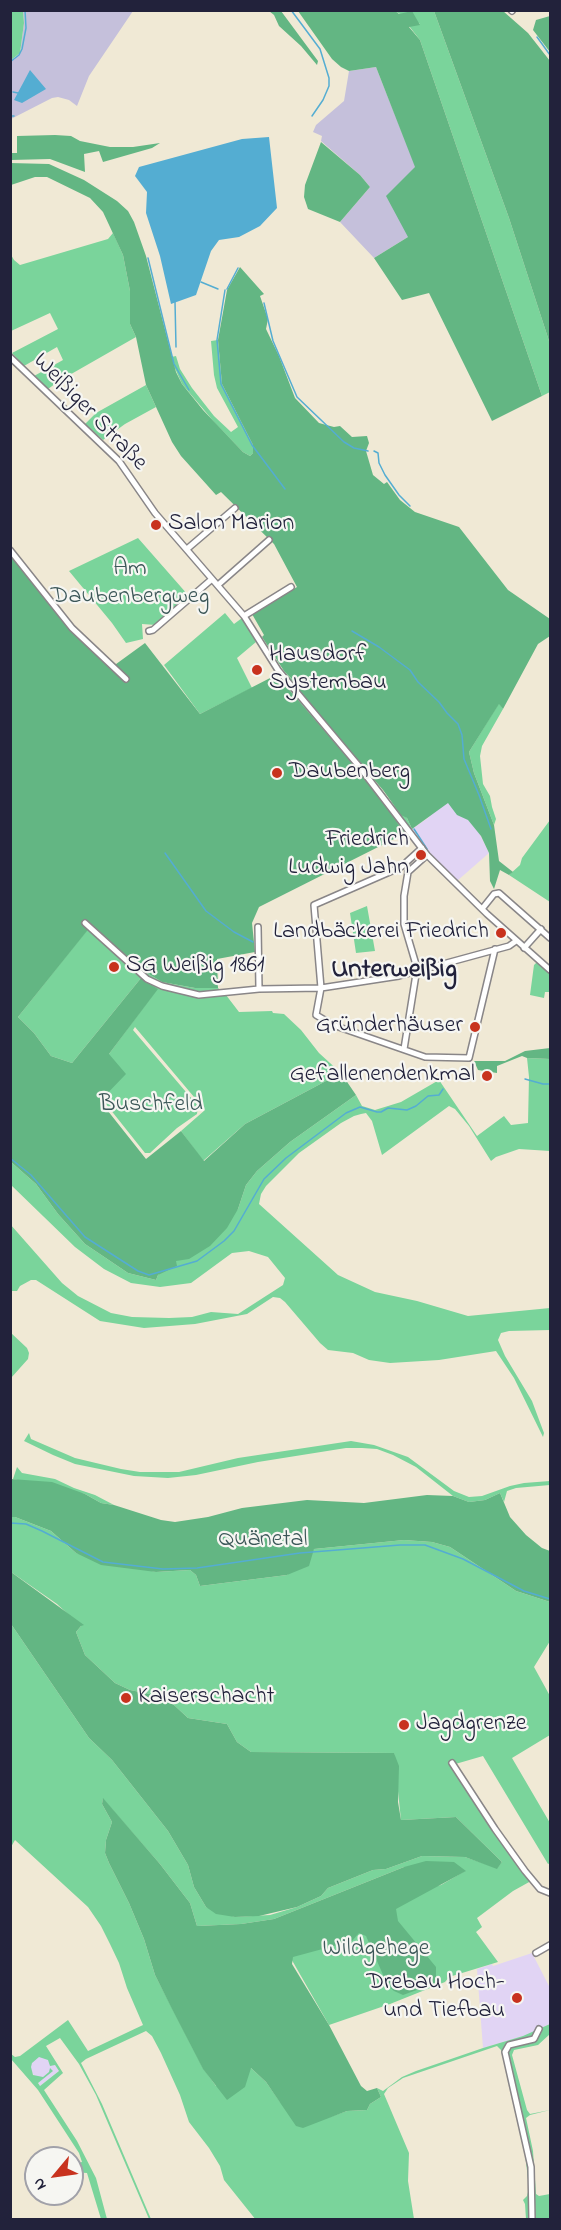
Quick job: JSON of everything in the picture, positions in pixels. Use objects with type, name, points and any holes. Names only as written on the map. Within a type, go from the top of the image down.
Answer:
[{"type":"street","name":"Weißiger Straße","points":[[10,357],[119,461],[152,508],[244,616],[278,670],[358,765],[427,855],[516,941],[550,970]]},
{"type":"street","points":[[187,549],[235,508]]},
{"type":"street","points":[[218,585],[269,540]]},
{"type":"street","points":[[10,550],[72,628],[126,679]]},
{"type":"street","points":[[149,631],[212,579]]},
{"type":"street","points":[[244,616],[291,587]]},
{"type":"street","points":[[422,848],[403,866],[314,905],[321,988],[315,1012],[318,1018],[431,1058],[469,1058],[495,949]]},
{"type":"street","points":[[404,1049],[417,968],[403,916],[406,876],[427,855]]},
{"type":"street","points":[[403,866],[408,872]]},
{"type":"street","points":[[482,909],[494,894],[499,893],[550,938]]},
{"type":"street","points":[[85,923],[141,974],[162,986],[199,994],[259,989],[321,988],[416,971],[509,946],[516,941]]},
{"type":"street","points":[[258,927],[259,989]]},
{"type":"street","points":[[525,948],[541,929]]},
{"type":"street","points":[[452,1763],[525,1871],[540,1889],[550,1893]]},
{"type":"street","points":[[536,1953],[550,1945]]},
{"type":"street","points":[[532,2220],[531,2167],[505,2052],[509,2046],[534,2038],[539,2029]]},
{"type":"shaded area","points":[[23,11],[133,11],[89,76],[77,106],[69,100],[52,98],[11,119],[11,60],[20,53],[24,23]]},
{"type":"shaded area","points":[[376,67],[416,168],[408,237],[374,258],[340,222],[370,187],[360,175],[321,141],[322,136],[313,132],[316,125],[344,101],[349,71]]},
{"type":"shaded area","points":[[453,778],[489,853],[457,881],[431,854],[412,829],[428,818]]},
{"type":"shaded area","points":[[532,1953],[550,1988],[550,2024],[524,2036],[483,2048],[477,1969]]},
{"type":"shaded area","points":[[40,2047],[43,2047],[59,2071],[40,2086],[35,2076],[22,2065]]},
{"type":"green space","points":[[11,10],[23,11],[24,23],[20,53],[11,60]]},
{"type":"green space","points":[[394,10],[399,14],[412,11],[420,25],[409,27],[420,40],[542,396],[492,421],[429,293],[402,300],[374,258],[408,237],[386,196],[415,167],[376,67],[349,71],[341,67],[332,59],[298,11]]},
{"type":"green space","points":[[269,11],[281,11],[318,61],[317,65],[279,26],[274,15]]},
{"type":"green space","points":[[394,11],[434,11],[509,218],[550,344],[550,392],[542,396],[420,40],[409,26],[420,24]]},
{"type":"green space","points":[[434,11],[503,11],[528,33],[550,61],[550,344],[509,218]]},
{"type":"green space","points":[[550,16],[550,52],[533,30],[536,20]]},
{"type":"green space","points":[[17,136],[71,136],[80,141],[110,147],[133,147],[160,143],[152,148],[103,162],[99,151],[84,154],[85,172],[50,159],[11,160],[11,153],[17,153]]},
{"type":"green space","points":[[321,142],[360,175],[370,187],[340,222],[308,209],[304,197],[305,185]]},
{"type":"green space","points":[[10,163],[49,164],[84,180],[117,201],[128,211],[146,256],[176,372],[182,384],[203,410],[243,452],[250,456],[253,453],[253,445],[222,384],[218,340],[227,290],[240,267],[264,294],[260,296],[268,319],[266,329],[295,398],[319,423],[334,427],[340,426],[352,437],[367,436],[369,443],[366,451],[373,475],[384,484],[387,482],[400,500],[415,512],[459,527],[508,590],[550,619],[550,636],[538,644],[503,709],[499,704],[469,752],[474,773],[494,825],[499,861],[513,872],[509,875],[500,870],[494,889],[490,881],[489,853],[481,836],[468,820],[457,815],[448,803],[412,829],[407,818],[401,815],[383,790],[303,697],[297,688],[298,685],[284,671],[262,637],[264,635],[252,614],[297,587],[274,544],[221,492],[216,495],[181,456],[172,442],[146,385],[136,337],[130,324],[130,291],[123,255],[103,212],[90,198],[47,177],[35,177],[11,185]]},
{"type":"green space","points":[[113,233],[123,255],[130,291],[130,324],[136,337],[48,389],[34,376],[63,360],[57,347],[24,366],[12,353],[58,329],[50,313],[11,331],[10,253],[20,265],[108,239]]},
{"type":"green space","points":[[218,340],[222,384],[253,445],[253,453],[250,456],[243,452],[215,423],[182,384],[171,357],[176,356],[180,369],[192,388],[214,416],[231,432],[238,427],[217,388],[214,375],[211,341]]},
{"type":"green space","points":[[146,385],[156,407],[125,424],[103,440],[85,424],[96,413]]},
{"type":"green space","name":"Am Daubenbergweg","points":[[138,538],[188,595],[156,625],[142,624],[143,639],[126,643],[69,571]]},
{"type":"green space","points":[[10,554],[71,629],[112,667],[145,643],[200,714],[274,676],[279,678],[361,773],[401,830],[406,833],[259,907],[252,923],[255,952],[217,959],[218,988],[195,988],[162,982],[147,973],[91,926],[18,1017],[34,1033],[51,1056],[72,1063],[141,978],[158,989],[109,1054],[126,1074],[100,1101],[146,1159],[181,1131],[204,1161],[245,1124],[341,1073],[356,1095],[290,1142],[257,1171],[246,1185],[238,1209],[227,1228],[210,1246],[189,1259],[176,1261],[177,1266],[158,1275],[156,1280],[128,1273],[85,1244],[58,1214],[36,1184],[11,1162]]},
{"type":"green space","points":[[225,613],[234,624],[242,618],[256,642],[237,658],[252,688],[200,714],[164,665]]},
{"type":"green space","points":[[284,671],[298,685],[297,688],[303,697],[362,764],[390,801],[407,818],[412,829],[406,833],[401,830],[383,801],[346,756],[279,678],[274,676]]},
{"type":"green space","points":[[499,703],[503,709],[482,746],[480,756],[483,784],[490,796],[496,819],[494,825],[474,773],[469,752]]},
{"type":"green space","points":[[550,820],[550,902],[509,875],[520,865],[522,858]]},
{"type":"green space","points":[[367,906],[375,951],[356,953],[350,913]]},
{"type":"green space","name":"Buschfeld","points":[[91,925],[147,973],[162,982],[195,988],[218,988],[239,1012],[272,1011],[284,1014],[301,1030],[319,1053],[341,1073],[245,1124],[203,1161],[181,1131],[205,1110],[135,1027],[133,1030],[198,1106],[197,1114],[177,1128],[150,1153],[145,1153],[106,1104],[99,1101],[109,1054],[157,989],[141,978],[72,1063],[51,1056],[34,1033],[18,1017]]},
{"type":"green space","points":[[537,962],[550,974],[550,992],[545,992],[544,998],[530,995],[534,965]]},
{"type":"green space","points":[[550,1048],[550,1059],[522,1056],[497,1066],[497,1073],[478,1070],[474,1061],[505,1061],[525,1051]]},
{"type":"green space","points":[[527,1058],[550,1059],[550,1151],[519,1149],[491,1161],[469,1126],[455,1109],[449,1106],[382,1155],[372,1121],[366,1113],[341,1123],[299,1153],[266,1186],[259,1204],[338,1275],[375,1292],[468,1316],[550,1308],[550,1330],[509,1331],[501,1333],[498,1340],[532,1401],[544,1433],[543,1437],[514,1378],[496,1351],[439,1360],[390,1363],[369,1360],[353,1353],[328,1350],[285,1302],[273,1297],[247,1314],[195,1324],[144,1328],[100,1321],[36,1280],[20,1286],[17,1291],[11,1291],[10,1224],[62,1283],[78,1296],[111,1313],[132,1317],[169,1318],[192,1317],[211,1312],[238,1314],[283,1285],[285,1278],[268,1257],[249,1251],[232,1253],[191,1283],[160,1287],[131,1283],[104,1269],[75,1247],[11,1185],[11,1162],[36,1184],[58,1214],[85,1244],[128,1273],[156,1280],[158,1275],[238,1209],[246,1185],[257,1171],[290,1142],[356,1095],[362,1106],[375,1110],[401,1102],[439,1080],[477,1136],[504,1116],[511,1125],[528,1123]]},
{"type":"green space","points":[[10,1332],[27,1348],[29,1353],[28,1359],[11,1378]]},
{"type":"green space","points":[[29,1433],[31,1439],[75,1458],[140,1472],[179,1472],[238,1458],[351,1441],[374,1445],[408,1457],[454,1491],[469,1497],[482,1496],[524,1483],[550,1481],[550,1485],[507,1491],[504,1502],[500,1493],[485,1500],[469,1502],[453,1496],[416,1467],[393,1455],[377,1449],[362,1448],[346,1448],[258,1462],[196,1475],[168,1478],[134,1476],[75,1464],[53,1455],[24,1441]]},
{"type":"green space","points":[[17,1467],[22,1473],[55,1479],[114,1505],[101,1503],[85,1494],[13,1479]]},
{"type":"green space","name":"Quänetal","points":[[11,1479],[52,1482],[85,1494],[101,1503],[175,1522],[208,1517],[242,1508],[307,1500],[364,1503],[427,1495],[453,1496],[469,1502],[485,1500],[500,1493],[510,1517],[526,1535],[542,1548],[550,1551],[550,1602],[516,1591],[450,1547],[432,1542],[404,1540],[314,1549],[309,1566],[287,1575],[200,1586],[196,1575],[190,1570],[156,1572],[101,1565],[76,1553],[51,1531],[11,1517]]},
{"type":"green space","name":"Wildgehege","points":[[11,1517],[51,1531],[76,1553],[156,1572],[190,1570],[196,1575],[200,1586],[287,1575],[314,1549],[404,1540],[432,1542],[450,1547],[516,1591],[550,1602],[550,1641],[534,1667],[550,1696],[550,1735],[512,1758],[550,1823],[550,1863],[548,1864],[483,1756],[452,1765],[531,1881],[513,1891],[477,1918],[482,1927],[476,1932],[498,1962],[449,1977],[445,1982],[390,2004],[329,2025],[273,1927],[441,1885],[465,1871],[404,1867],[274,1919],[241,1924],[197,1926],[190,1903],[160,1864],[103,1799],[102,1804],[112,1822],[106,1840],[105,1853],[109,1863],[144,1939],[155,1975],[203,2068],[216,2086],[251,2068],[266,2082],[280,2102],[327,2118],[347,2111],[367,2110],[370,2104],[381,2097],[377,2088],[383,2091],[402,2077],[416,2071],[523,2036],[550,2024],[550,2034],[538,2045],[514,2050],[512,2055],[527,2110],[530,2114],[550,2110],[526,2118],[533,2151],[536,2194],[539,2196],[550,2194],[550,2219],[526,2219],[523,2200],[529,2188],[524,2145],[501,2050],[497,2046],[403,2078],[388,2088],[384,2094],[409,2153],[408,2181],[414,2219],[256,2220],[224,2180],[220,2166],[189,2122],[180,2095],[161,2053],[152,2036],[146,2031],[81,2063],[102,2104],[151,2219],[149,2219],[96,2095],[79,2064],[60,2038],[46,2046],[63,2073],[44,2090],[80,2146],[74,2146],[38,2090],[11,2059],[11,2054],[15,2057],[20,2056],[68,2020],[88,2051],[143,2025],[119,1963],[101,1926],[88,1907],[15,1840],[11,1847],[11,1624],[89,1738],[112,1760],[168,1831],[188,1865],[194,1887],[206,1907],[235,1917],[270,1915],[297,1907],[321,1896],[328,1888],[373,1870],[386,1869],[422,1856],[465,1857],[497,1868],[502,1862],[456,1817],[401,1820],[394,1753],[251,1752],[237,1742],[227,1724],[188,1718],[174,1705],[155,1695],[130,1690],[115,1683],[85,1655],[76,1632],[81,1626],[57,1604],[11,1572]],"holes":[[[39,2057],[48,2060],[50,2066],[55,2065],[59,2071],[40,2086],[38,2083],[53,2071],[50,2068],[43,2077],[33,2075],[32,2063]]]},
{"type":"green space","points":[[11,1572],[84,1625],[76,1632],[85,1655],[115,1683],[130,1690],[155,1695],[174,1705],[188,1718],[227,1724],[237,1742],[251,1752],[394,1753],[399,1766],[398,1802],[401,1820],[456,1817],[502,1862],[497,1869],[465,1857],[422,1856],[386,1869],[373,1870],[328,1888],[321,1896],[297,1907],[259,1916],[235,1917],[216,1914],[206,1907],[194,1887],[188,1865],[168,1831],[112,1760],[89,1738],[11,1624]]},
{"type":"green space","name":"Wildgehege","points":[[103,1798],[190,1903],[197,1926],[241,1924],[274,1919],[404,1867],[426,1861],[454,1862],[466,1871],[396,1909],[398,1921],[436,1967],[436,1983],[403,1995],[394,1991],[388,1986],[366,1936],[359,1933],[352,1941],[293,1957],[292,1964],[329,2025],[361,2086],[367,2091],[377,2088],[381,2097],[370,2104],[367,2110],[347,2111],[303,2128],[296,2126],[266,2082],[251,2068],[245,2087],[227,2100],[203,2069],[155,1975],[144,1939],[109,1863],[105,1853],[106,1840],[112,1822],[102,1804]]},
{"type":"green space","points":[[84,2155],[96,2178],[107,2219],[101,2219],[87,2173],[84,2173]]},
{"type":"water","points":[[30,70],[46,89],[22,103],[14,100]]},
{"type":"water","points":[[269,137],[277,208],[260,226],[239,237],[219,240],[211,251],[196,295],[171,304],[160,256],[146,213],[147,192],[135,176],[139,167],[242,139]]},
{"type":"waterway","points":[[10,62],[19,55],[22,49],[26,28],[25,10]]},
{"type":"waterway","points":[[291,10],[320,49],[329,78],[329,86],[323,100],[312,116]]},
{"type":"waterway","points":[[537,37],[550,55]]},
{"type":"waterway","points":[[13,92],[18,93]]},
{"type":"waterway","points":[[148,258],[174,364],[189,390]]},
{"type":"waterway","points":[[227,289],[238,268]]},
{"type":"waterway","points":[[201,282],[218,289]]},
{"type":"waterway","points":[[225,290],[217,340],[221,384],[252,445],[285,489]]},
{"type":"waterway","points":[[175,302],[176,347]]},
{"type":"waterway","points":[[264,303],[273,341],[297,397],[344,442],[354,448],[368,451]]},
{"type":"waterway","points":[[374,451],[378,453],[379,463],[385,475],[410,506]]},
{"type":"waterway","points":[[352,631],[410,670],[418,682],[458,724],[462,735],[464,759],[491,829]]},
{"type":"waterway","points":[[414,829],[427,849]]},
{"type":"waterway","points":[[165,853],[206,911],[234,932],[253,942]]},
{"type":"waterway","points":[[525,1079],[550,1084]]},
{"type":"waterway","points":[[10,1158],[31,1175],[85,1237],[138,1271],[149,1275],[197,1261],[224,1241],[234,1231],[264,1179],[286,1158],[346,1113],[360,1107],[377,1112],[388,1108],[407,1110],[428,1096],[439,1095],[443,1089]]},
{"type":"waterway","points":[[10,1523],[26,1524],[103,1562],[163,1569],[197,1568],[300,1553],[425,1545],[463,1559],[524,1591],[550,1599]]},
{"type":"place","name":"Salon Marion","points":[[156,525]]},
{"type":"place","name":"Hausdorf Systembau","points":[[257,670]]},
{"type":"place","name":"Daubenberg","points":[[277,773]]},
{"type":"place","name":"Friedrich Ludwig Jahn","points":[[421,855]]},
{"type":"place","name":"Landbäckerei Friedrich","points":[[501,933]]},
{"type":"place","name":"SG Weißig 1861","points":[[114,967]]},
{"type":"place","name":"Gründerhäuser","points":[[475,1027]]},
{"type":"place","name":"Gefallenendenkmal","points":[[487,1076]]},
{"type":"place","name":"Kaiserschacht","points":[[126,1698]]},
{"type":"place","name":"Jagdgrenze","points":[[404,1725]]},
{"type":"place","name":"Drebau Hoch- und Tiefbau","points":[[517,1998]]},
{"type":"district","name":"Unterweißig","points":[[394,972]]}]
